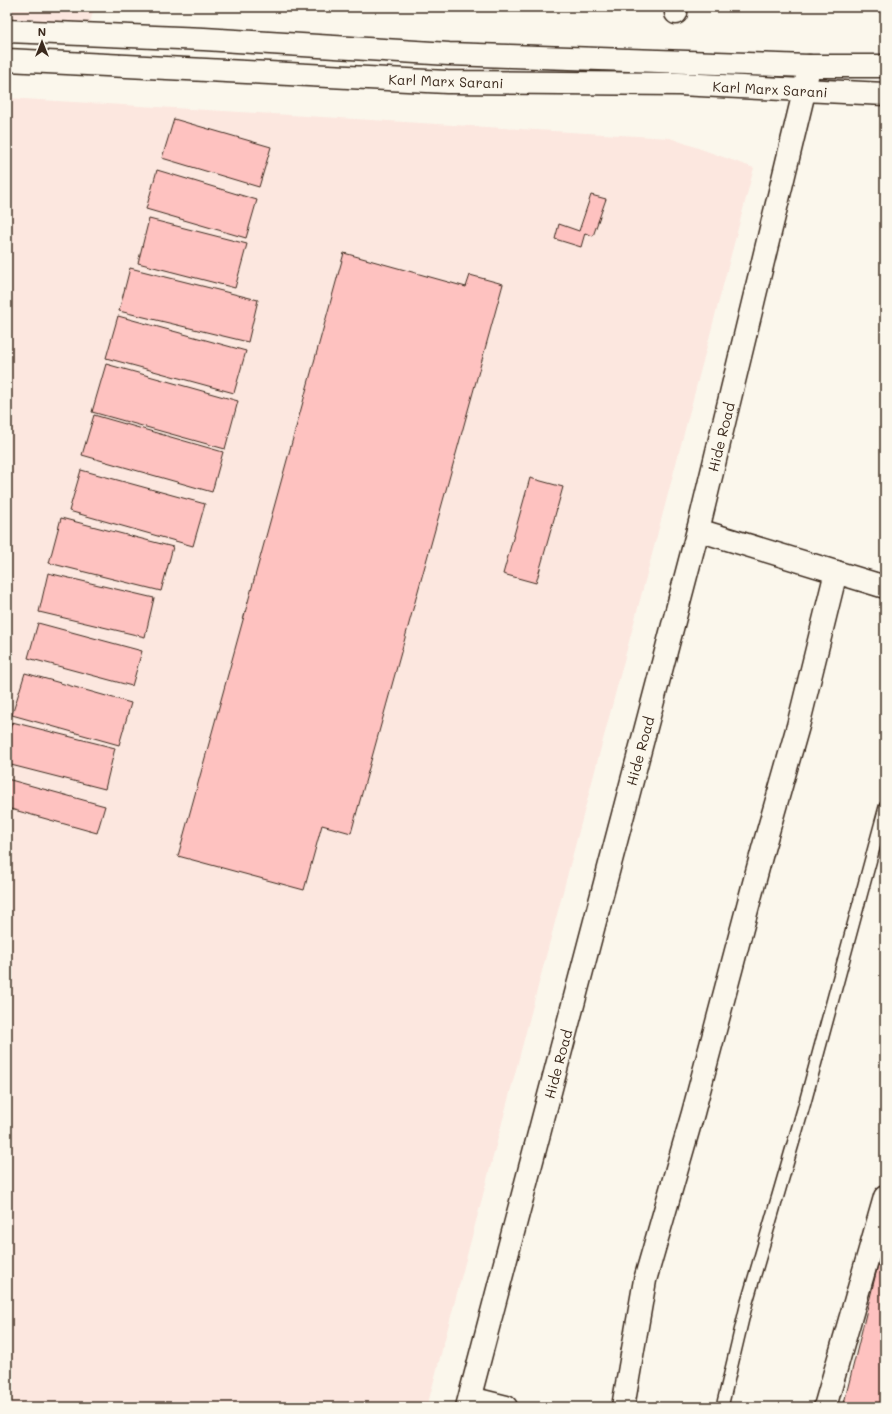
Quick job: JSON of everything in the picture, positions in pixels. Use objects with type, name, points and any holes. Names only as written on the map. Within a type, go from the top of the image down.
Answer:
[{"type":"street","points":[[7,31],[204,39],[449,54],[809,66],[885,66]]},
{"type":"street","name":"Karl Marx Sarani","points":[[7,60],[448,82],[680,84],[804,92],[885,94]]},
{"type":"street","points":[[678,62],[680,84]]},
{"type":"street","name":"Hide Road","points":[[469,1402],[698,530],[809,66]]},
{"type":"street","points":[[698,530],[885,587]]},
{"type":"street","points":[[623,1407],[645,1280],[694,1113],[761,856],[800,718],[836,572]]},
{"type":"street","points":[[825,1407],[885,1197]]},
{"type":"street","points":[[469,1402],[506,1407]]},
{"type":"lane","points":[[722,1407],[747,1302],[804,1106],[885,807]]},
{"type":"shaded area","points":[[7,7],[94,7],[90,23],[7,18]]},
{"type":"shaded area","points":[[7,98],[670,138],[754,168],[427,1407],[7,1407]]},
{"type":"building","points":[[174,119],[271,147],[259,187],[162,158]]},
{"type":"building","points":[[157,170],[257,200],[246,238],[146,209]]},
{"type":"building","points":[[591,195],[606,199],[593,236],[585,233],[581,247],[555,239],[559,224],[579,231]]},
{"type":"building","points":[[149,219],[247,244],[235,288],[138,263]]},
{"type":"building","points":[[344,253],[466,287],[470,275],[503,284],[351,833],[322,825],[304,890],[178,856]]},
{"type":"building","points":[[130,268],[258,300],[248,342],[119,311]]},
{"type":"building","points":[[118,316],[246,351],[234,393],[106,358]]},
{"type":"building","points":[[106,364],[238,401],[225,449],[92,412]]},
{"type":"building","points":[[94,415],[223,452],[212,492],[82,455]]},
{"type":"building","points":[[81,470],[205,504],[193,546],[69,511]]},
{"type":"building","points":[[530,478],[563,487],[536,583],[503,574]]},
{"type":"building","points":[[61,518],[173,547],[161,591],[49,563]]},
{"type":"building","points":[[48,573],[154,598],[145,637],[39,612]]},
{"type":"building","points":[[38,623],[142,651],[132,686],[28,658]]},
{"type":"building","points":[[25,673],[131,703],[119,745],[12,715]]},
{"type":"building","points":[[12,722],[115,748],[105,789],[7,764],[7,741]]},
{"type":"building","points":[[7,779],[105,806],[97,833],[7,808]]},
{"type":"building","points":[[7,1125],[12,1127],[7,1144]]},
{"type":"building","points":[[878,1265],[885,1267],[885,1407],[843,1407]]}]
